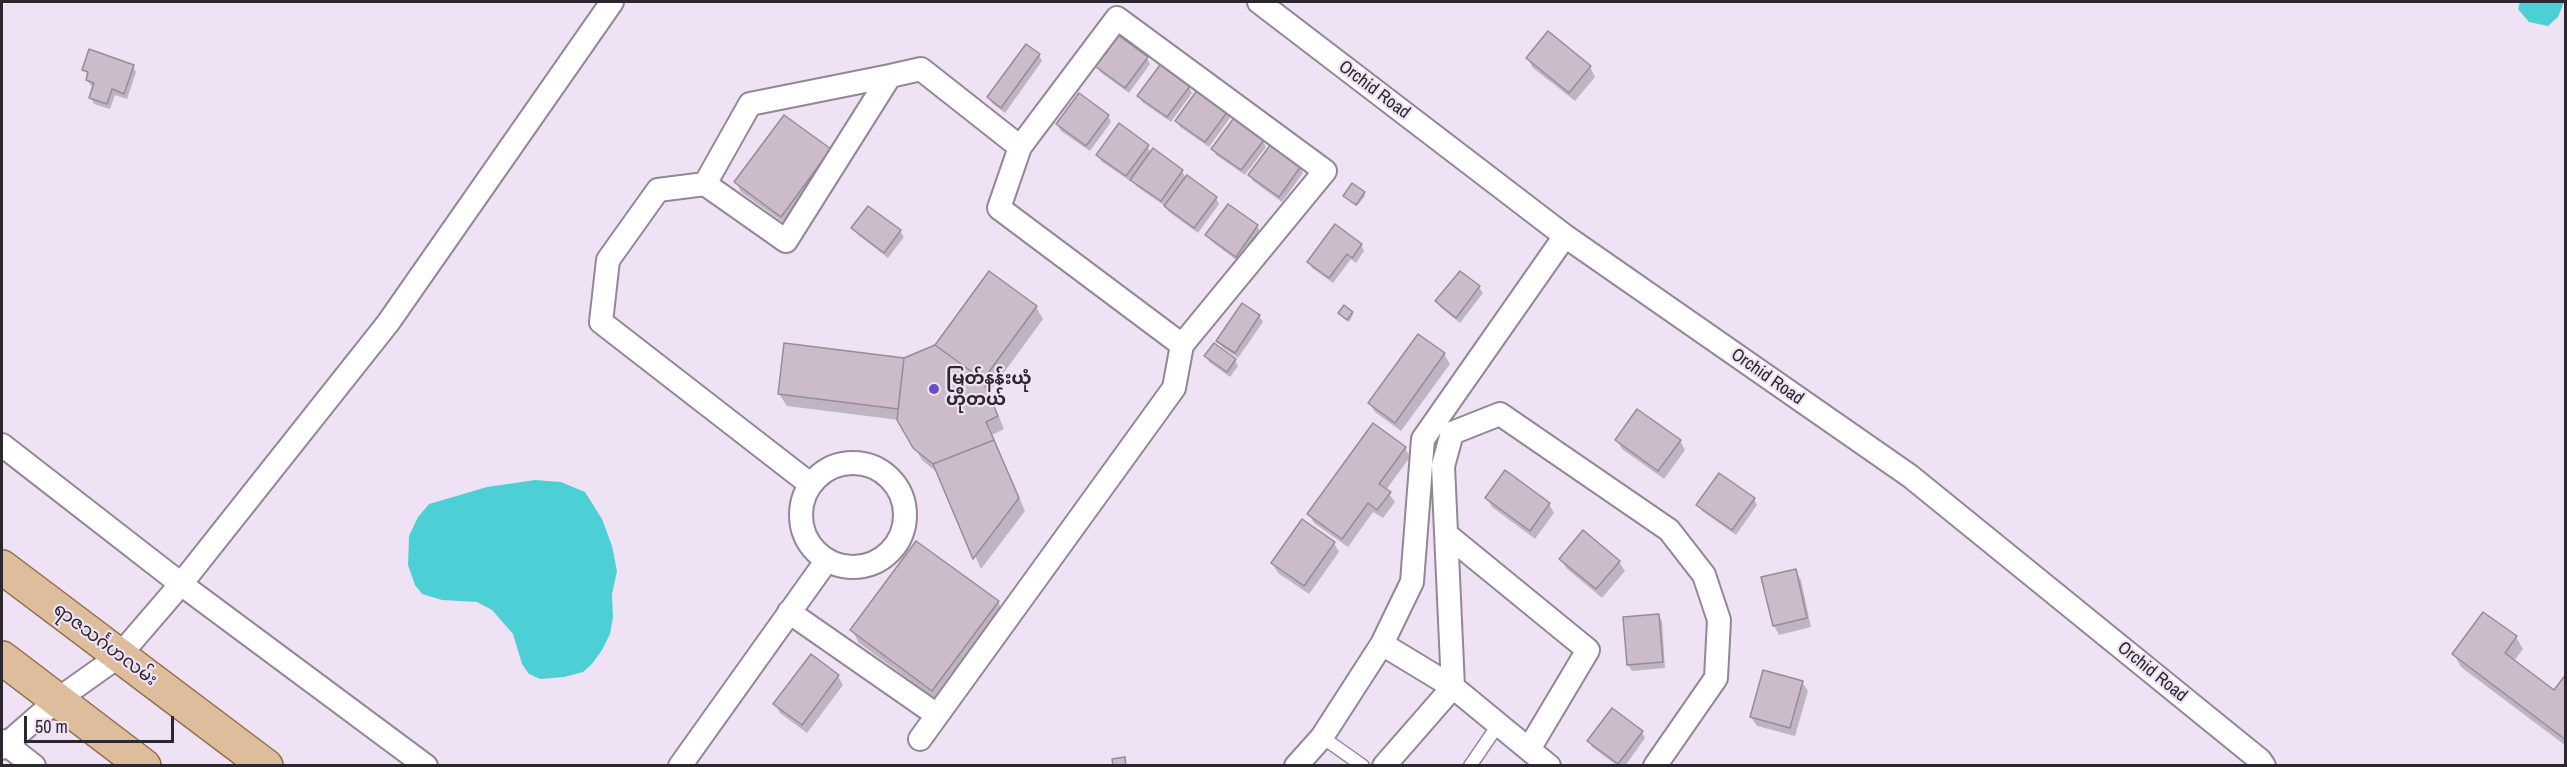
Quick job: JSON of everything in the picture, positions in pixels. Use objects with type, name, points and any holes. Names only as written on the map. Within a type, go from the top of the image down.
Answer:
[{"type":"main road","name":"ရာဇသင်္ဂဟလမ်း","points":[[2,567],[266,765]]},
{"type":"main road","points":[[2,658],[144,765]]},
{"type":"street","points":[[34,765],[3,744],[57,700],[119,656],[182,584],[388,323],[612,2]]},
{"type":"street","name":"Orchid Road","points":[[1259,2],[1565,236],[1910,476],[2264,765]]},
{"type":"street","points":[[920,739],[1174,387],[1182,345],[1325,171],[1117,18],[1020,147],[999,208],[1182,345]]},
{"type":"street","points":[[705,184],[750,105],[921,69],[1020,147]]},
{"type":"street","points":[[810,484],[601,322],[609,260],[658,190],[705,184],[786,241],[890,76]]},
{"type":"street","points":[[1296,765],[1322,736],[1382,644],[1412,582],[1423,439],[1565,236]]},
{"type":"street","points":[[1384,765],[1453,687],[1443,466],[1452,433],[1500,414],[1669,530],[1704,575],[1719,620],[1716,678],[1654,765]]},
{"type":"street","points":[[2,445],[182,584],[426,765]]},
{"type":"street","points":[[855,462],[872,465],[887,474],[899,487],[905,503],[906,520],[901,537],[891,552],[877,562],[860,567],[843,566],[826,560],[813,549],[804,534],[801,517],[803,500],[810,484],[822,472],[838,464],[855,462]]},
{"type":"street","points":[[1446,534],[1588,650],[1529,749]]},
{"type":"street","points":[[680,765],[826,560]]},
{"type":"street","points":[[789,612],[937,715]]},
{"type":"street","points":[[1382,644],[1453,687],[1548,765]]},
{"type":"lane","points":[[1470,765],[1498,725]]},
{"type":"lane","points":[[1322,736],[1363,765]]},
{"type":"water","points":[[2520,2],[2564,2],[2558,17],[2548,26],[2529,22],[2518,9]]},
{"type":"water","points":[[535,480],[561,482],[585,492],[602,519],[612,546],[617,571],[612,594],[613,617],[610,634],[602,650],[583,672],[564,677],[540,679],[529,674],[522,664],[513,634],[492,610],[477,602],[442,600],[422,594],[415,585],[408,565],[409,536],[418,517],[429,504],[487,487]]},
{"type":"building","points":[[1548,31],[1591,66],[1569,93],[1526,58]]},
{"type":"building","points":[[1118,35],[1148,57],[1125,88],[1095,66]]},
{"type":"building","points":[[1026,44],[1040,54],[1001,108],[987,97]]},
{"type":"building","points":[[89,49],[134,65],[124,94],[112,89],[107,104],[89,98],[94,83],[86,80],[88,72],[82,70]]},
{"type":"building","points":[[1160,65],[1190,86],[1167,117],[1137,96]]},
{"type":"building","points":[[1198,89],[1228,111],[1205,142],[1175,121]]},
{"type":"building","points":[[1079,93],[1109,115],[1086,146],[1056,124]]},
{"type":"building","points":[[784,115],[831,149],[781,217],[734,182]]},
{"type":"building","points":[[1234,118],[1264,140],[1241,170],[1211,149]]},
{"type":"building","points":[[1119,123],[1149,145],[1126,176],[1096,155]]},
{"type":"building","points":[[1271,144],[1301,166],[1279,197],[1248,175]]},
{"type":"building","points":[[1153,148],[1183,170],[1161,201],[1130,180]]},
{"type":"building","points":[[1187,175],[1217,197],[1194,228],[1164,206]]},
{"type":"building","points":[[1352,183],[1365,192],[1356,205],[1343,196]]},
{"type":"building","points":[[1228,204],[1258,225],[1236,257],[1205,235]]},
{"type":"building","points":[[868,206],[901,230],[884,253],[851,228]]},
{"type":"building","points":[[1335,224],[1362,244],[1352,258],[1347,254],[1329,278],[1307,262]]},
{"type":"building","points":[[989,271],[1037,306],[983,380],[935,345]]},
{"type":"building","points":[[1460,271],[1480,286],[1456,318],[1435,301]]},
{"type":"building","points":[[1242,303],[1260,315],[1235,353],[1216,341]]},
{"type":"building","points":[[1344,305],[1353,312],[1347,320],[1338,313]]},
{"type":"building","points":[[1418,334],[1445,353],[1395,423],[1368,403]]},
{"type":"building","points":[[784,343],[904,358],[898,409],[778,394]]},
{"type":"building","points":[[1214,343],[1236,359],[1227,372],[1204,356]]},
{"type":"building","points":[[935,345],[983,380],[998,416],[986,422],[994,440],[933,464],[913,448],[897,420],[904,358]]},
{"type":"building","points":[[1637,409],[1681,440],[1658,471],[1615,440]]},
{"type":"building","points":[[1373,423],[1406,447],[1379,484],[1391,492],[1377,510],[1368,503],[1342,539],[1307,514]]},
{"type":"building","points":[[994,440],[1019,498],[973,559],[933,464]]},
{"type":"building","points":[[1505,470],[1550,503],[1530,531],[1485,498]]},
{"type":"building","points":[[1719,473],[1755,498],[1732,530],[1696,505]]},
{"type":"building","points":[[1302,519],[1335,542],[1304,586],[1271,563]]},
{"type":"building","points":[[1583,530],[1620,561],[1596,589],[1559,559]]},
{"type":"building","points":[[916,541],[999,601],[932,691],[850,630]]},
{"type":"building","points":[[1796,569],[1807,618],[1773,626],[1761,577]]},
{"type":"building","points":[[2483,612],[2517,636],[2505,653],[2554,690],[2566,674],[2566,740],[2452,654]]},
{"type":"building","points":[[1659,614],[1663,662],[1627,665],[1623,617]]},
{"type":"building","points":[[811,654],[839,675],[802,725],[773,704]]},
{"type":"building","points":[[1763,670],[1803,681],[1790,728],[1750,717]]},
{"type":"building","points":[[1612,708],[1643,731],[1618,764],[1587,741]]},
{"type":"building","points":[[1125,757],[1126,766],[1113,766],[1112,759]]},
{"type":"place","name":"မြတ်နန်းယုံ ဟိုတယ်","points":[[934,389]]}]
